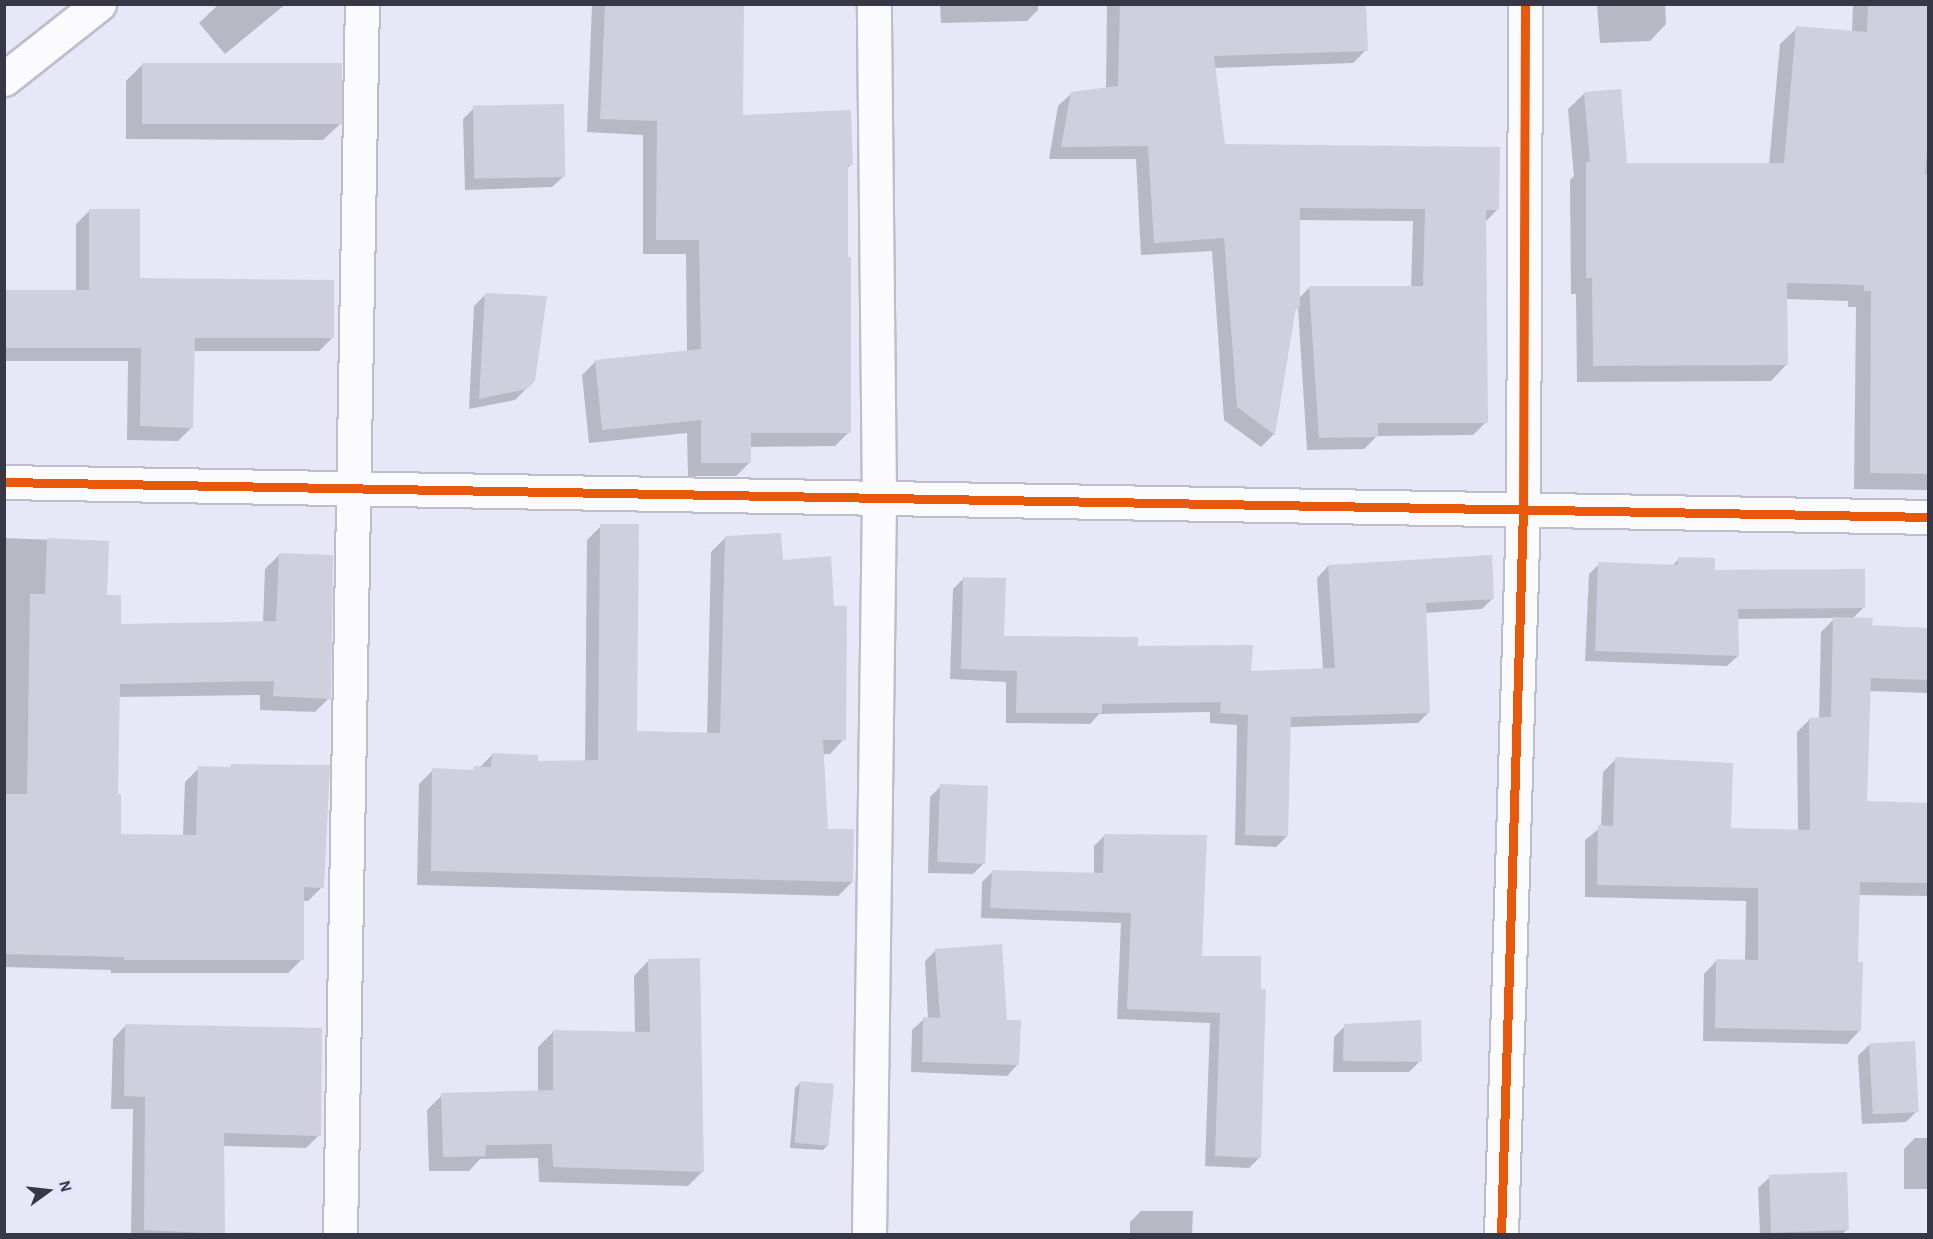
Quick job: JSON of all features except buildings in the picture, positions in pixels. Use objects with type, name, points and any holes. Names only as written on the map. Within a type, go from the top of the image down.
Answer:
[{"type":"street","points":[[4,79],[99,4]]},
{"type":"street","points":[[340,1234],[362,4]]},
{"type":"street","points":[[869,1234],[879,498],[874,4]]},
{"type":"street","points":[[1501,1234],[1523,510],[1525,4]]},
{"type":"street","points":[[4,482],[1929,517]]},
{"type":"cycle path","points":[[1501,1234],[1523,510],[1525,4]]},
{"type":"cycle path","points":[[4,482],[1928,517]]}]
